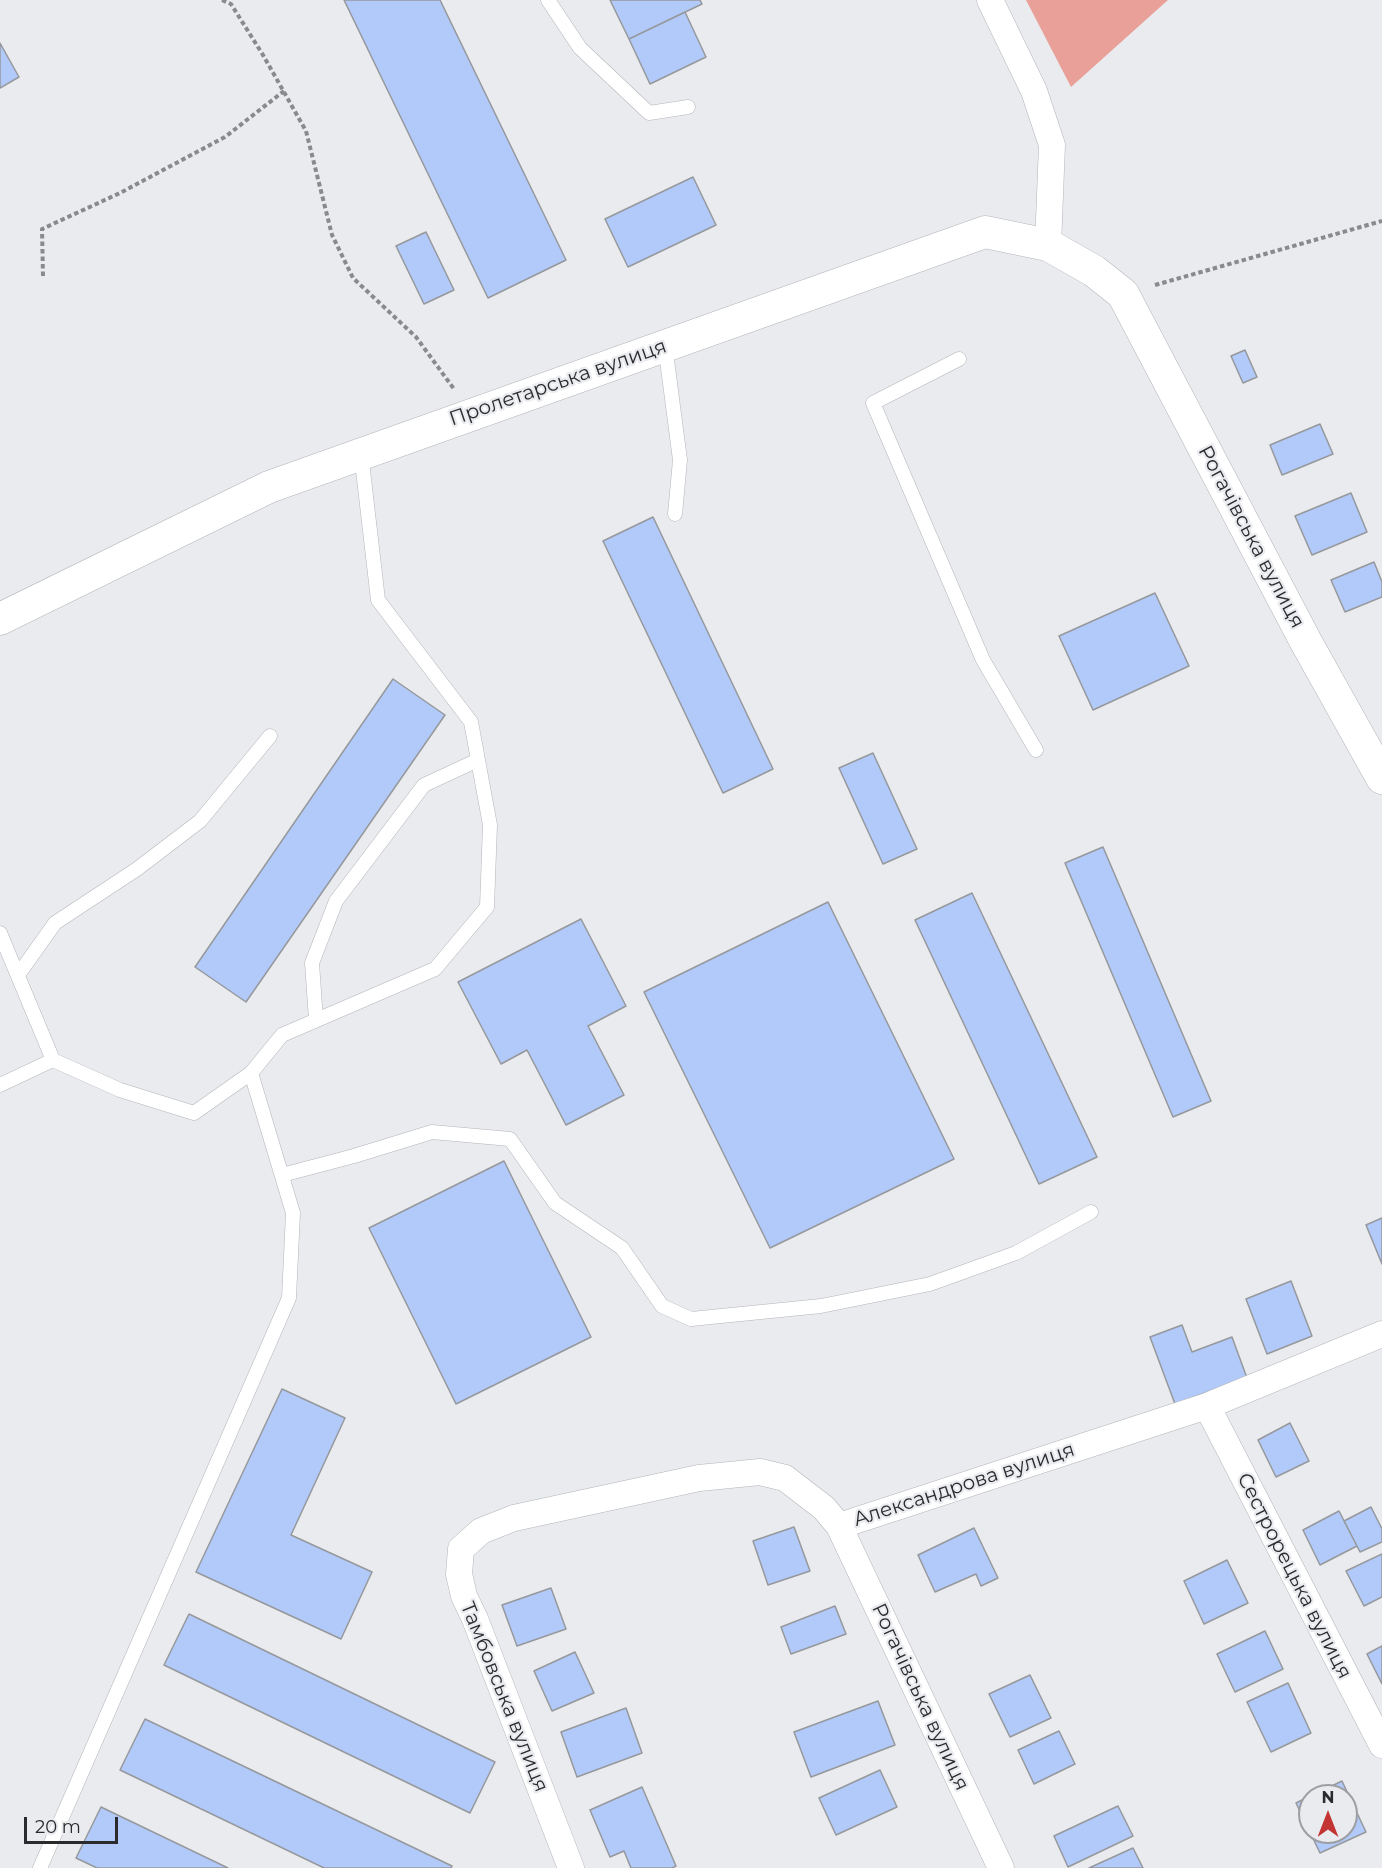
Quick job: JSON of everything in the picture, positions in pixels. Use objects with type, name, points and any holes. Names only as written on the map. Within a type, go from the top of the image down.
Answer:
[{"type":"street","points":[[990,0],[1034,91],[1052,145],[1048,245]]},
{"type":"street","name":"Пролетарська вулиця","points":[[0,619],[269,487],[984,232],[1048,245],[1094,271],[1123,294]]},
{"type":"street","name":"Рогачівська вулиця","points":[[1123,294],[1306,642],[1382,778]]},
{"type":"street","name":"Александрова вулиця","points":[[481,1531],[514,1518],[699,1478],[760,1472],[785,1478],[824,1508],[839,1526],[1207,1406],[1382,1334]]},
{"type":"street","name":"Сестрорецька вулиця","points":[[1207,1406],[1382,1745]]},
{"type":"street","name":"Рогачівська вулиця","points":[[839,1526],[1001,1868]]},
{"type":"street","name":"Тамбовська вулиця","points":[[481,1531],[461,1549],[459,1574],[464,1596],[475,1619],[571,1868]]},
{"type":"lane","points":[[548,0],[580,48],[649,114],[688,107]]},
{"type":"lane","points":[[665,345],[680,460],[675,514]]},
{"type":"lane","points":[[959,359],[873,404],[983,660],[1036,750]]},
{"type":"lane","points":[[0,933],[53,1060],[120,1090],[194,1113],[251,1073],[282,1035],[435,969],[487,906],[490,825],[471,723],[378,600],[361,453]]},
{"type":"lane","points":[[18,975],[55,923],[137,868],[200,821],[270,736]]},
{"type":"lane","points":[[316,1020],[312,963],[336,901],[424,785],[478,760]]},
{"type":"lane","points":[[0,1085],[53,1060]]},
{"type":"lane","points":[[40,1868],[289,1298],[293,1213],[251,1073]]},
{"type":"lane","points":[[282,1175],[432,1132],[510,1138],[555,1203],[622,1248],[662,1306],[691,1319],[821,1306],[930,1284],[1016,1253],[1092,1212]]},
{"type":"path","points":[[222,0],[231,4],[306,131],[332,235],[353,278],[416,337],[447,382],[473,413]]},
{"type":"path","points":[[43,276],[42,230],[120,193],[225,137],[284,91]]},
{"type":"path","points":[[1123,294],[1382,221]]},
{"type":"shaded area","points":[[1026,0],[1168,0],[1071,87]]},
{"type":"building","points":[[344,0],[440,0],[566,260],[488,298]]},
{"type":"building","points":[[610,0],[700,0],[702,4],[629,39]]},
{"type":"building","points":[[685,12],[706,57],[650,84],[629,39]]},
{"type":"building","points":[[0,43],[19,77],[0,88]]},
{"type":"building","points":[[693,177],[716,225],[628,267],[605,219]]},
{"type":"building","points":[[426,232],[454,290],[424,304],[396,246]]},
{"type":"building","points":[[1245,350],[1257,377],[1243,383],[1231,356]]},
{"type":"building","points":[[1320,424],[1333,454],[1282,475],[1270,445]]},
{"type":"building","points":[[1351,493],[1367,532],[1312,555],[1295,516]]},
{"type":"building","points":[[653,517],[773,769],[723,793],[603,541]]},
{"type":"building","points":[[1374,562],[1382,582],[1382,597],[1345,612],[1331,580]]},
{"type":"building","points":[[1155,593],[1189,666],[1093,710],[1059,636]]},
{"type":"building","points":[[393,679],[445,715],[246,1002],[195,967]]},
{"type":"building","points":[[873,753],[917,849],[883,864],[839,768]]},
{"type":"building","points":[[1103,847],[1211,1101],[1173,1117],[1065,863]]},
{"type":"building","points":[[972,893],[1097,1157],[1039,1184],[915,920]]},
{"type":"building","points":[[828,902],[954,1159],[770,1248],[644,992]]},
{"type":"building","points":[[581,919],[626,1006],[588,1026],[624,1095],[566,1125],[527,1050],[501,1064],[458,982]]},
{"type":"building","points":[[504,1161],[591,1337],[456,1404],[369,1228]]},
{"type":"building","points":[[1382,1218],[1382,1264],[1366,1225]]},
{"type":"building","points":[[1291,1281],[1312,1336],[1267,1354],[1246,1299]]},
{"type":"building","points":[[1182,1325],[1192,1352],[1232,1337],[1247,1378],[1175,1404],[1150,1337]]},
{"type":"building","points":[[282,1389],[345,1418],[291,1535],[372,1572],[341,1639],[196,1572]]},
{"type":"building","points":[[1290,1423],[1309,1461],[1276,1477],[1258,1440]]},
{"type":"building","points":[[1371,1507],[1382,1529],[1382,1542],[1360,1552],[1344,1521]]},
{"type":"building","points":[[1339,1511],[1357,1546],[1320,1565],[1303,1530]]},
{"type":"building","points":[[794,1527],[810,1571],[768,1585],[753,1541]]},
{"type":"building","points":[[974,1528],[998,1578],[981,1586],[976,1574],[935,1592],[918,1555]]},
{"type":"building","points":[[1382,1554],[1382,1597],[1364,1606],[1346,1571]]},
{"type":"building","points":[[1227,1560],[1248,1603],[1204,1624],[1184,1581]]},
{"type":"building","points":[[551,1588],[566,1629],[517,1646],[502,1605]]},
{"type":"building","points":[[835,1606],[846,1634],[791,1654],[781,1627]]},
{"type":"building","points":[[189,1614],[495,1762],[470,1813],[164,1665]]},
{"type":"building","points":[[1265,1631],[1283,1669],[1235,1692],[1217,1654]]},
{"type":"building","points":[[1382,1646],[1382,1684],[1367,1654]]},
{"type":"building","points":[[575,1652],[594,1693],[552,1711],[534,1671]]},
{"type":"building","points":[[1030,1675],[1051,1718],[1010,1737],[989,1694]]},
{"type":"building","points":[[1288,1683],[1311,1733],[1271,1752],[1247,1702]]},
{"type":"building","points":[[878,1701],[895,1745],[811,1777],[794,1732]]},
{"type":"building","points":[[626,1708],[642,1753],[577,1777],[561,1732]]},
{"type":"building","points":[[145,1719],[452,1866],[451,1868],[324,1868],[120,1770]]},
{"type":"building","points":[[1059,1731],[1075,1764],[1034,1784],[1018,1750]]},
{"type":"building","points":[[880,1770],[897,1807],[836,1835],[819,1798]]},
{"type":"building","points":[[642,1787],[676,1866],[672,1868],[631,1868],[624,1851],[610,1857],[590,1810]]},
{"type":"building","points":[[1118,1806],[1133,1836],[1068,1867],[1054,1836]]},
{"type":"building","points":[[101,1807],[228,1868],[97,1868],[76,1858]]},
{"type":"building","points":[[1358,1815],[1366,1832],[1358,1836]]},
{"type":"building","points":[[1316,1844],[1340,1844],[1320,1853]]},
{"type":"building","points":[[1133,1848],[1143,1868],[1089,1868]]}]
